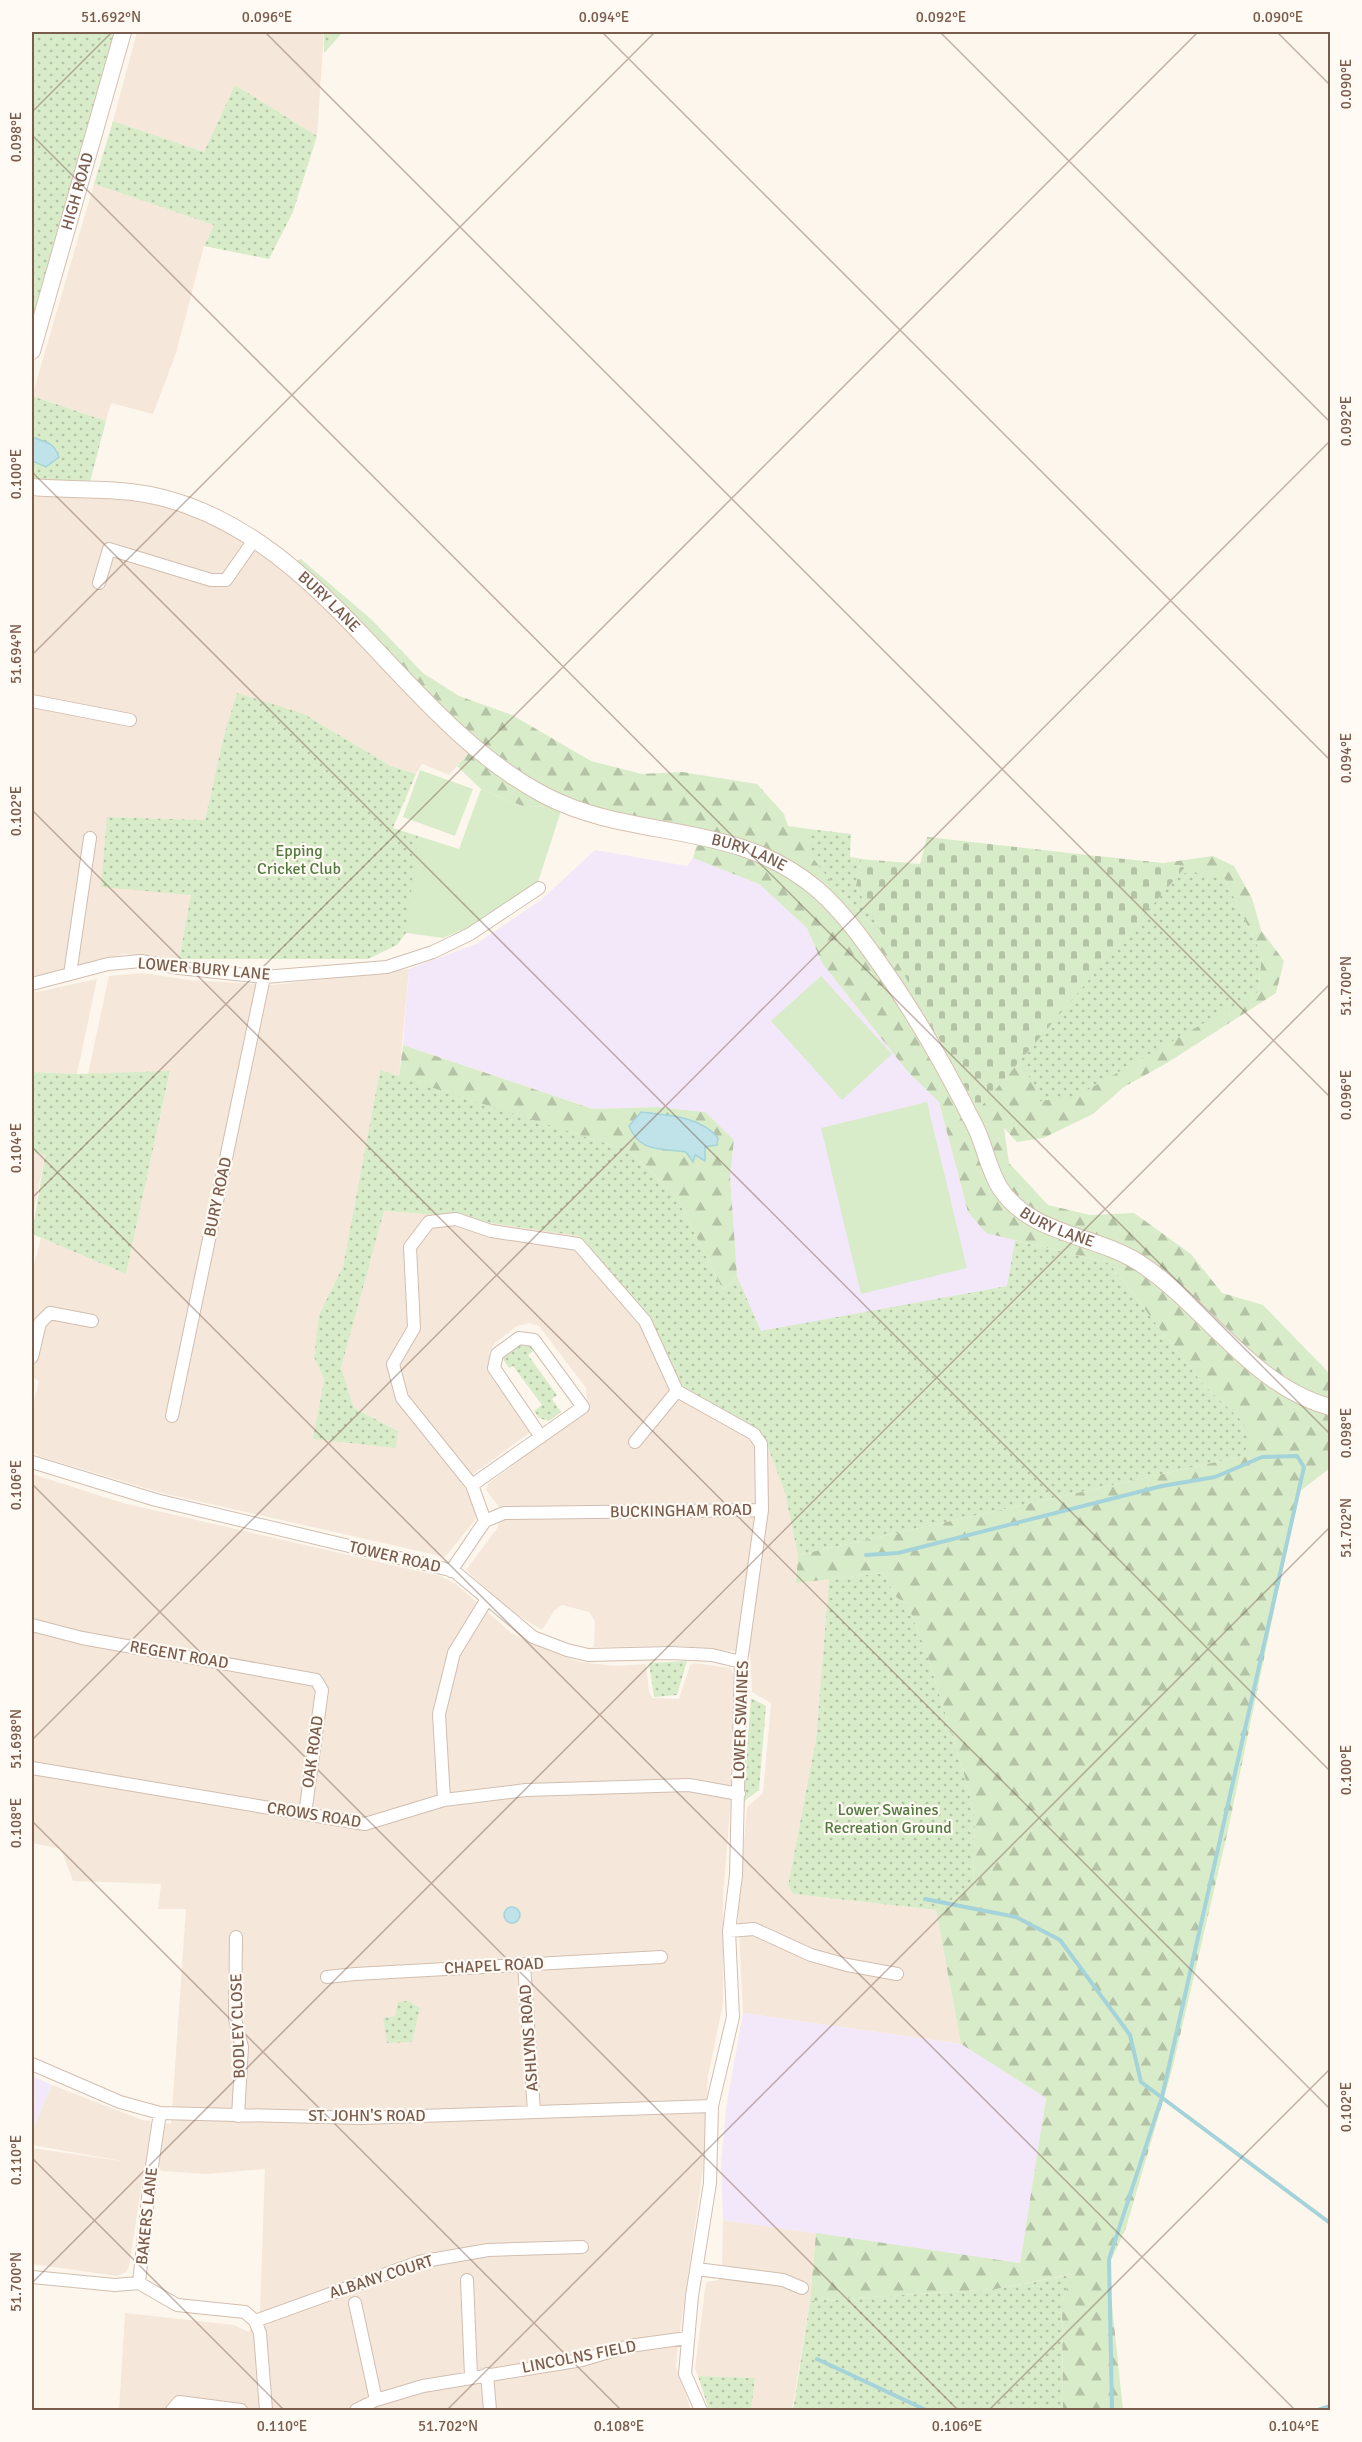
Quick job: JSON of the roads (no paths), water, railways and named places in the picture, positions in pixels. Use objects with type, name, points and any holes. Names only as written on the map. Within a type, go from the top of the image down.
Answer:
[{"type":"main road","name":"HIGH ROAD","points":[[32,351],[123,32]]},
{"type":"main road","name":"BURY LANE","points":[[32,487],[91,488],[149,494],[190,506],[254,540],[301,575],[496,766],[547,796],[612,820],[652,825],[751,848],[786,866],[818,890],[861,938],[916,1016],[949,1072],[982,1139],[993,1176],[1016,1206],[1035,1220],[1101,1244],[1141,1264],[1258,1366],[1300,1396],[1330,1407]]},
{"type":"street","points":[[99,583],[109,549],[211,580],[226,580],[254,540]]},
{"type":"street","points":[[32,701],[130,720]]},
{"type":"street","points":[[70,974],[90,838]]},
{"type":"street","name":"LOWER BURY LANE","points":[[32,984],[108,964],[141,961],[179,968],[264,977],[387,967],[433,952],[496,918],[539,888]]},
{"type":"street","name":"BURY ROAD","points":[[172,1416],[264,977]]},
{"type":"street","points":[[451,1570],[485,1521],[472,1485],[402,1398],[393,1364],[414,1328],[410,1247],[429,1222],[456,1219],[491,1231],[578,1244],[645,1322],[677,1391],[635,1442]]},
{"type":"street","points":[[32,1357],[40,1323],[50,1313],[92,1321]]},
{"type":"street","points":[[472,1485],[541,1437],[583,1407],[534,1340],[519,1338],[497,1354],[494,1368],[541,1437]]},
{"type":"street","name":"BUCKINGHAM ROAD","points":[[485,1521],[504,1513],[762,1510],[761,1444],[754,1434],[677,1391]]},
{"type":"street","name":"TOWER ROAD","points":[[32,1462],[156,1500],[451,1570],[533,1636],[567,1650],[588,1655],[671,1653],[712,1655],[741,1662]]},
{"type":"street","name":"LOWER SWAINES","points":[[701,2410],[685,2374],[687,2338],[711,2173],[712,2106],[733,2017],[729,1931],[736,1875],[741,1662],[762,1510]]},
{"type":"street","points":[[444,1800],[439,1714],[454,1653],[487,1599]]},
{"type":"street","name":"REGENT ROAD","points":[[32,1625],[82,1638],[316,1680],[322,1690]]},
{"type":"street","name":"OAK ROAD","points":[[305,1814],[322,1690]]},
{"type":"street","name":"CROWS ROAD","points":[[32,1768],[365,1824],[444,1800],[526,1790],[689,1785],[739,1794]]},
{"type":"street","points":[[729,1931],[754,1929],[811,1955],[847,1965],[897,1974]]},
{"type":"street","name":"BODLEY CLOSE","points":[[236,1937],[235,2019],[242,2047],[238,2116]]},
{"type":"street","name":"CHAPEL ROAD","points":[[327,1977],[661,1957]]},
{"type":"street","name":"ASHLYNS ROAD","points":[[524,1964],[534,2111]]},
{"type":"street","name":"ST. JOHN'S ROAD","points":[[32,2064],[120,2102],[160,2113],[361,2118],[712,2106]]},
{"type":"street","name":"BAKERS LANE","points":[[160,2113],[150,2179],[139,2283],[177,2305],[245,2312],[255,2321]]},
{"type":"street","name":"ALBANY COURT","points":[[255,2321],[419,2262],[488,2250],[582,2247]]},
{"type":"street","points":[[697,2269],[783,2280],[802,2288]]},
{"type":"street","points":[[32,2277],[115,2285],[139,2283]]},
{"type":"street","points":[[466,2280],[471,2376]]},
{"type":"street","points":[[355,2303],[376,2400]]},
{"type":"street","points":[[255,2321],[260,2333],[266,2410]]},
{"type":"street","name":"LINCOLNS FIELD","points":[[356,2410],[376,2400],[423,2386],[471,2376],[582,2360],[629,2346],[687,2338]]},
{"type":"street","points":[[487,2374],[490,2410]]},
{"type":"street","points":[[172,2410],[179,2402],[241,2410]]},
{"type":"water","points":[[35,438],[47,442],[59,457],[46,467],[32,461],[32,441]]},
{"type":"water","points":[[641,1112],[693,1121],[711,1131],[718,1138],[717,1145],[705,1147],[705,1161],[695,1155],[693,1162],[686,1152],[645,1145],[639,1141],[629,1126]]},
{"type":"water","points":[[509,1907],[515,1907],[520,1915],[518,1921],[509,1923],[504,1918],[504,1912]]},
{"type":"waterway","points":[[866,1555],[898,1553],[1162,1486],[1215,1477],[1262,1457],[1297,1456],[1304,1467],[1162,2097],[1109,2259],[1112,2410]]},
{"type":"waterway","points":[[925,1899],[1016,1917],[1060,1940],[1130,2035],[1141,2082],[1330,2223]]},
{"type":"waterway","points":[[817,2359],[926,2410]]},
{"type":"waterway","points":[[1318,2410],[1330,2406]]},
{"type":"park label","name":"Epping Cricket Club","points":[[299,860]]},
{"type":"park label","name":"Lower Swaines Recreation Ground","points":[[888,1819]]}]
